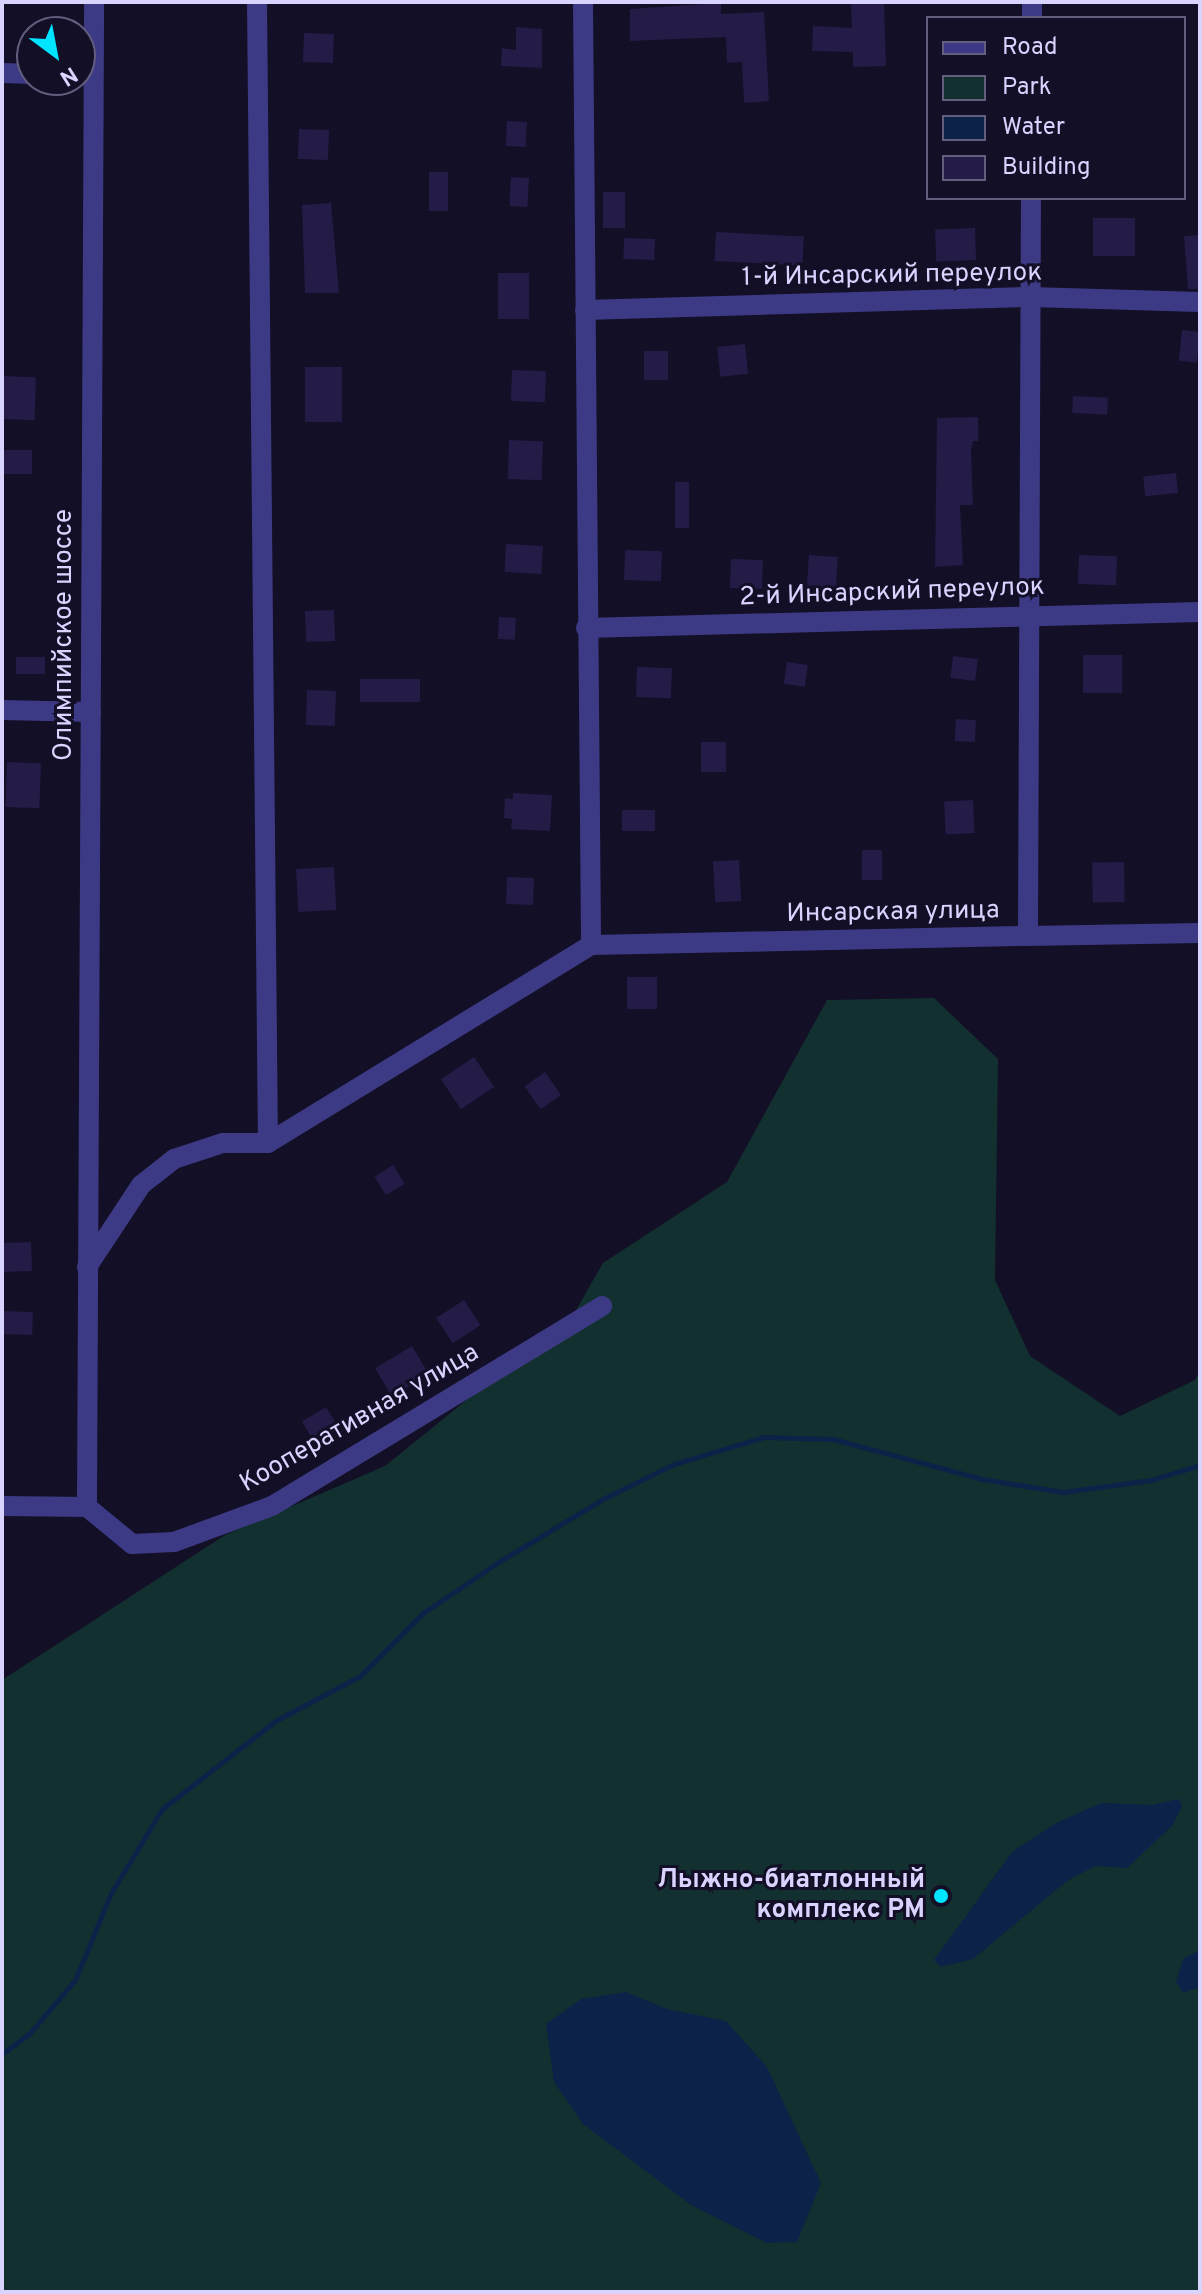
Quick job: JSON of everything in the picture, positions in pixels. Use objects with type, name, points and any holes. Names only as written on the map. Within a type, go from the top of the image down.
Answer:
[{"type":"street","points":[[257,2],[268,1143]]},
{"type":"street","points":[[87,1267],[141,1185],[174,1159],[223,1143],[268,1143],[591,945],[583,2]]},
{"type":"street","name":"Олимпийское шоссе","points":[[87,96],[91,712],[87,1507]]},
{"type":"street","name":"Инсарская улица","points":[[591,945],[1028,936],[1031,200]]},
{"type":"street","name":"1-й Инсарский переулок","points":[[585,310],[1031,297],[1200,302]]},
{"type":"street","name":"2-й Инсарский переулок","points":[[586,628],[1200,612]]},
{"type":"street","points":[[2,710],[91,712]]},
{"type":"street","points":[[1028,936],[1200,933]]},
{"type":"street","name":"Кооперативная улица","points":[[87,1507],[132,1544],[174,1542],[272,1506],[602,1306]]},
{"type":"street","points":[[2,1506],[87,1507]]},
{"type":"green space","points":[[934,998],[998,1059],[995,1280],[1030,1356],[1120,1416],[1195,1380],[1200,1371],[1200,2292],[2,2292],[2,1680],[225,1535],[385,1466],[575,1312],[603,1263],[727,1182],[827,1000]]},
{"type":"water","points":[[1179,1799],[1182,1806],[1173,1825],[1127,1868],[1095,1866],[1067,1881],[973,1959],[941,1967],[934,1960],[1012,1852],[1056,1823],[1101,1803],[1153,1805]]},
{"type":"water","points":[[1200,1950],[1200,1987],[1183,1993],[1176,1982],[1183,1959]]},
{"type":"water","points":[[626,1992],[667,2009],[726,2021],[767,2067],[821,2183],[797,2242],[767,2243],[691,2205],[583,2124],[554,2082],[546,2024],[581,1999]]},
{"type":"building","points":[[851,2],[884,2],[886,66],[853,67],[853,52],[812,51],[813,26],[852,28]]},
{"type":"building","points":[[721,3],[721,14],[764,12],[769,101],[744,103],[742,62],[727,63],[726,37],[630,41],[630,9]]},
{"type":"building","points":[[516,27],[542,29],[542,68],[501,66],[502,48],[516,50]]},
{"type":"building","points":[[304,33],[334,34],[333,63],[303,62]]},
{"type":"building","points":[[507,121],[527,122],[526,147],[506,146]]},
{"type":"building","points":[[299,129],[329,130],[328,160],[298,159]]},
{"type":"building","points":[[429,172],[448,172],[448,211],[429,211]]},
{"type":"building","points":[[511,177],[529,178],[527,207],[509,206]]},
{"type":"building","points":[[603,192],[625,192],[625,228],[603,228]]},
{"type":"building","points":[[331,203],[339,293],[305,293],[302,205]]},
{"type":"building","points":[[1093,218],[1135,218],[1135,256],[1093,256]]},
{"type":"building","points":[[975,228],[976,260],[936,261],[935,229]]},
{"type":"building","points":[[716,232],[804,237],[802,266],[714,261]]},
{"type":"building","points":[[1200,235],[1200,289],[1188,289],[1184,236]]},
{"type":"building","points":[[624,238],[655,239],[654,260],[623,259]]},
{"type":"building","points":[[498,273],[529,273],[529,319],[498,319]]},
{"type":"building","points":[[1182,330],[1200,332],[1197,363],[1179,361]]},
{"type":"building","points":[[745,344],[748,374],[720,377],[717,347]]},
{"type":"building","points":[[644,351],[668,351],[668,380],[644,380]]},
{"type":"building","points":[[305,367],[342,367],[342,422],[305,422]]},
{"type":"building","points":[[512,370],[546,371],[545,402],[511,401]]},
{"type":"building","points":[[2,376],[36,377],[34,420],[2,419]]},
{"type":"building","points":[[1073,396],[1108,398],[1107,415],[1072,413]]},
{"type":"building","points":[[978,417],[978,441],[973,441],[971,451],[973,505],[960,505],[963,565],[935,567],[937,418]]},
{"type":"building","points":[[509,440],[543,441],[542,480],[508,479]]},
{"type":"building","points":[[2,450],[32,450],[32,474],[2,474]]},
{"type":"building","points":[[1176,473],[1178,493],[1145,496],[1143,476]]},
{"type":"building","points":[[675,482],[689,482],[689,528],[675,528]]},
{"type":"building","points":[[506,544],[543,546],[541,574],[505,572]]},
{"type":"building","points":[[625,550],[662,551],[661,581],[624,580]]},
{"type":"building","points":[[809,555],[838,557],[836,588],[807,586]]},
{"type":"building","points":[[1079,555],[1117,556],[1116,585],[1078,584]]},
{"type":"building","points":[[731,559],[763,560],[762,589],[730,588]]},
{"type":"building","points":[[334,610],[335,641],[306,642],[305,611]]},
{"type":"building","points":[[499,617],[516,618],[515,640],[498,639]]},
{"type":"building","points":[[1083,655],[1122,655],[1122,693],[1083,693]]},
{"type":"building","points":[[953,656],[978,659],[975,681],[950,678]]},
{"type":"building","points":[[16,657],[45,657],[45,674],[16,674]]},
{"type":"building","points":[[787,662],[808,665],[805,687],[784,684]]},
{"type":"building","points":[[637,667],[672,668],[671,698],[636,697]]},
{"type":"building","points":[[360,679],[420,679],[420,702],[360,702]]},
{"type":"building","points":[[307,690],[336,691],[335,726],[306,725]]},
{"type":"building","points":[[956,719],[976,720],[975,742],[955,741]]},
{"type":"building","points":[[701,742],[726,742],[726,772],[701,772]]},
{"type":"building","points":[[7,762],[41,763],[39,808],[5,807]]},
{"type":"building","points":[[513,793],[552,795],[550,831],[511,829],[512,819],[504,818],[505,798],[513,799]]},
{"type":"building","points":[[973,800],[975,833],[946,834],[944,802]]},
{"type":"building","points":[[622,810],[655,810],[655,831],[622,831]]},
{"type":"building","points":[[862,850],[882,850],[882,880],[862,880]]},
{"type":"building","points":[[739,860],[741,901],[715,902],[713,861]]},
{"type":"building","points":[[1124,862],[1125,902],[1093,903],[1092,863]]},
{"type":"building","points":[[334,867],[336,910],[298,912],[296,869]]},
{"type":"building","points":[[507,877],[534,878],[533,905],[506,904]]},
{"type":"building","points":[[627,977],[657,977],[657,1009],[627,1009]]},
{"type":"building","points":[[474,1057],[494,1087],[461,1109],[441,1079]]},
{"type":"building","points":[[545,1072],[561,1095],[541,1109],[525,1086]]},
{"type":"building","points":[[393,1165],[405,1184],[386,1195],[374,1177]]},
{"type":"building","points":[[31,1242],[32,1271],[3,1272],[2,1243]]},
{"type":"building","points":[[464,1300],[480,1325],[453,1343],[436,1318]]},
{"type":"building","points":[[2,1311],[33,1312],[32,1335],[2,1334]]},
{"type":"building","points":[[412,1346],[429,1374],[392,1396],[375,1368]]},
{"type":"building","points":[[326,1407],[338,1427],[314,1441],[302,1421]]},
{"type":"waterway","points":[[2,2054],[29,2034],[75,1980],[111,1893],[162,1809],[275,1721],[360,1676],[423,1613],[500,1561],[601,1500],[674,1464],[764,1437],[833,1439],[982,1479],[1063,1492],[1151,1480],[1200,1465]]},
{"type":"place","name":"Лыжно-биатлонный комплекс РМ","points":[[941,1896]]}]
